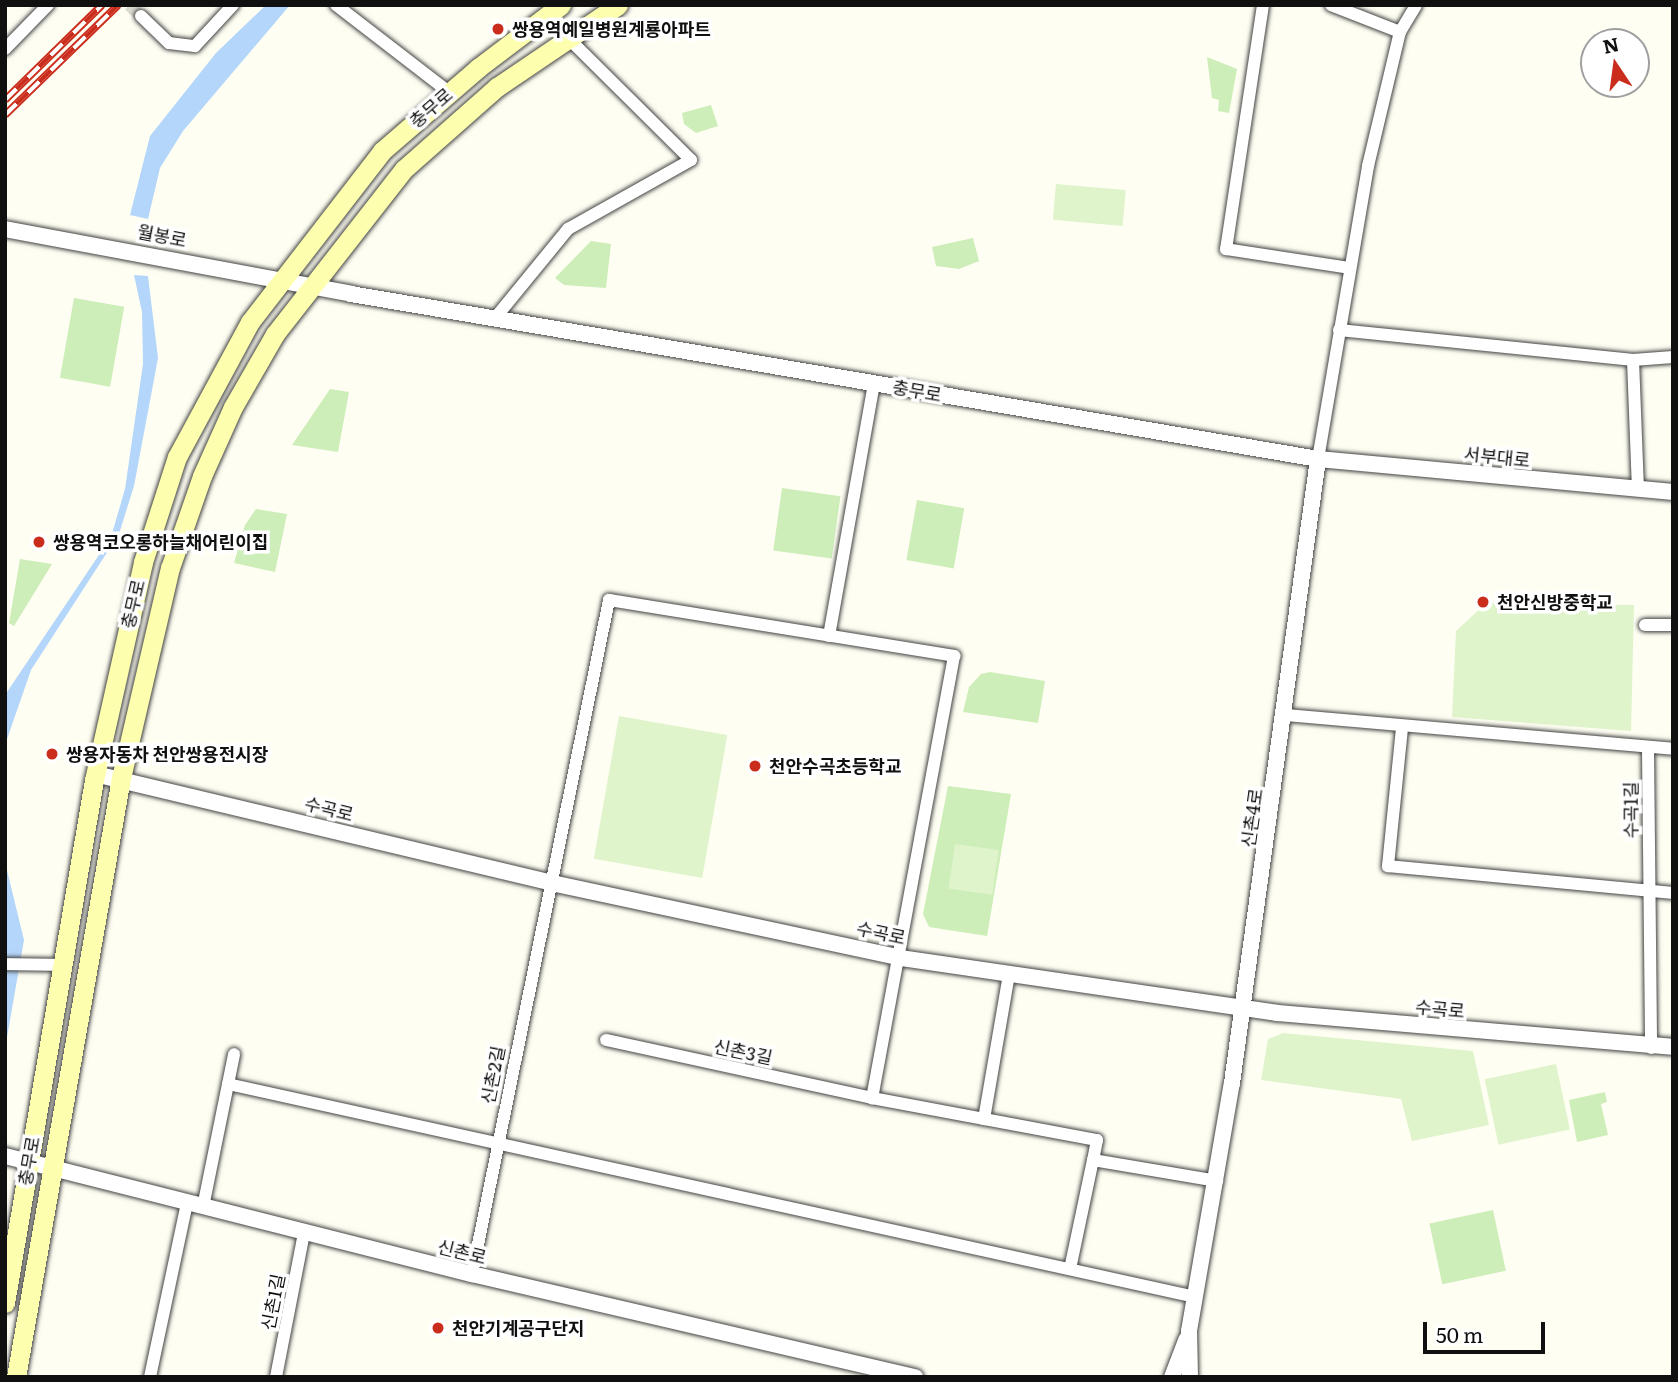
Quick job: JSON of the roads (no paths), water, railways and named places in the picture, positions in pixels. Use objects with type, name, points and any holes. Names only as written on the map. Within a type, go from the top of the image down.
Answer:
[{"type":"main road","name":"충무로","points":[[5,1303],[95,774],[143,562],[177,457],[250,322],[382,151],[449,92],[561,5]]},
{"type":"main road","name":"충무로","points":[[16,1377],[121,778],[170,568],[202,476],[233,407],[310,284],[404,169],[497,87],[567,37],[618,5]]},
{"type":"street","points":[[5,49],[48,5]]},
{"type":"street","points":[[141,16],[169,43],[195,46],[233,5]]},
{"type":"street","points":[[337,5],[449,92]]},
{"type":"street","points":[[1263,5],[1226,248],[1350,268]]},
{"type":"street","points":[[1331,5],[1400,32]]},
{"type":"street","points":[[1318,459],[1350,268],[1400,32],[1416,5]]},
{"type":"street","points":[[496,317],[568,229],[691,160],[567,37]]},
{"type":"street","name":"월봉로","points":[[7,227],[310,284]]},
{"type":"street","name":"충무로","points":[[310,284],[1318,459]]},
{"type":"street","points":[[1339,330],[1633,360],[1673,357]]},
{"type":"street","points":[[1633,360],[1638,490]]},
{"type":"street","points":[[874,384],[829,636],[954,656],[901,958],[872,1098],[1097,1140],[1070,1269]]},
{"type":"street","name":"서부대로","points":[[1318,459],[1673,492]]},
{"type":"street","name":"신촌4로","points":[[1190,1377],[1189,1331],[1217,1181],[1244,1006],[1286,715],[1318,459]]},
{"type":"street","name":"신촌2길","points":[[472,1274],[609,600],[829,636]]},
{"type":"street","points":[[1645,625],[1673,625]]},
{"type":"street","points":[[1286,715],[1648,750],[1673,749]]},
{"type":"street","points":[[1402,728],[1388,866],[1649,894],[1673,893]]},
{"type":"street","name":"수곡1길","points":[[1648,750],[1651,1048]]},
{"type":"street","name":"수곡로","points":[[95,774],[121,778],[552,883],[901,958],[1244,1006],[1277,1013],[1651,1048],[1673,1047]]},
{"type":"street","points":[[5,964],[63,965]]},
{"type":"street","points":[[984,1119],[1009,974]]},
{"type":"street","name":"신촌3길","points":[[606,1040],[872,1098]]},
{"type":"street","points":[[150,1377],[234,1054]]},
{"type":"street","points":[[228,1084],[498,1140],[1195,1297]]},
{"type":"street","name":"신촌로","points":[[5,1156],[304,1233],[865,1371],[915,1377]]},
{"type":"street","points":[[1093,1160],[1217,1181]]},
{"type":"street","name":"신촌1길","points":[[276,1377],[304,1233]]},
{"type":"street","points":[[1172,1377],[1189,1331]]},
{"type":"water","points":[[266,5],[290,5],[183,131],[160,168],[148,219],[130,215],[150,136],[216,53]]},
{"type":"water","points":[[134,275],[148,276],[158,358],[134,486],[119,534],[31,670],[5,745],[7,692],[111,537],[125,489],[143,364],[142,312]]},
{"type":"water","points":[[5,862],[24,940],[5,1049],[6,939]]},
{"type":"tunnel","points":[[129,5],[141,16]]},
{"type":"railway","points":[[5,100],[102,5]]},
{"type":"railway","points":[[5,115],[118,5]]},
{"type":"place","name":"쌍용역예일병원계룡아파트","points":[[498,29]]},
{"type":"place","name":"쌍용역코오롱하늘채어린이집","points":[[39,542]]},
{"type":"place","name":"천안신방중학교","points":[[1483,602]]},
{"type":"place","name":"쌍용자동차 천안쌍용전시장","points":[[52,754]]},
{"type":"place","name":"천안수곡초등학교","points":[[755,766]]},
{"type":"place","name":"천안기계공구단지","points":[[438,1328]]}]
